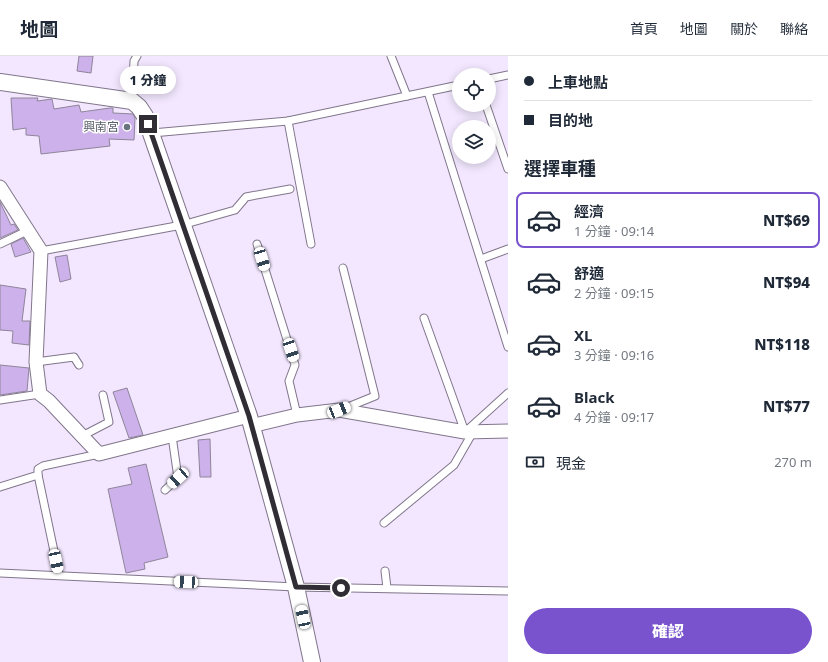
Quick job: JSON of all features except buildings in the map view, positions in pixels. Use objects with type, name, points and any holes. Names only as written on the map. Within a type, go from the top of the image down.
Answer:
[{"type":"street","points":[[0,82],[132,101],[140,107],[145,116],[250,421],[296,587],[312,662]]},
{"type":"street","points":[[0,187],[29,230],[41,251],[36,362],[40,394],[49,401],[99,454],[172,436],[250,421],[339,410],[469,432],[508,431]]},
{"type":"lane","points":[[132,101],[134,61],[136,56]]},
{"type":"lane","points":[[391,56],[407,96]]},
{"type":"lane","points":[[496,78],[508,75]]},
{"type":"lane","points":[[152,133],[288,121],[452,87]]},
{"type":"lane","points":[[428,92],[481,259],[505,325],[508,348]]},
{"type":"lane","points":[[488,112],[508,169]]},
{"type":"lane","points":[[288,121],[311,244]]},
{"type":"lane","points":[[41,251],[182,225],[235,210],[246,197],[290,189]]},
{"type":"lane","points":[[0,244],[29,230]]},
{"type":"lane","points":[[257,244],[295,365],[289,381],[297,415]]},
{"type":"lane","points":[[481,259],[508,249]]},
{"type":"lane","points":[[339,410],[375,396],[342,268]]},
{"type":"lane","points":[[424,318],[469,432]]},
{"type":"lane","points":[[36,362],[74,356],[79,365]]},
{"type":"lane","points":[[384,523],[454,465],[469,432],[508,393]]},
{"type":"lane","points":[[0,400],[40,394]]},
{"type":"lane","points":[[82,436],[109,422],[104,395]]},
{"type":"lane","points":[[165,490],[178,478],[172,436]]},
{"type":"lane","points":[[59,575],[38,469],[43,466],[99,454]]},
{"type":"lane","points":[[0,487],[38,475]]},
{"type":"lane","points":[[385,571],[387,588]]},
{"type":"lane","points":[[0,573],[296,587],[508,590]]},
{"type":"place","name":"興南宮","points":[[127,127]]},
{"type":"route","points":[[148,124],[249,416],[296,587],[341,588]]}]
